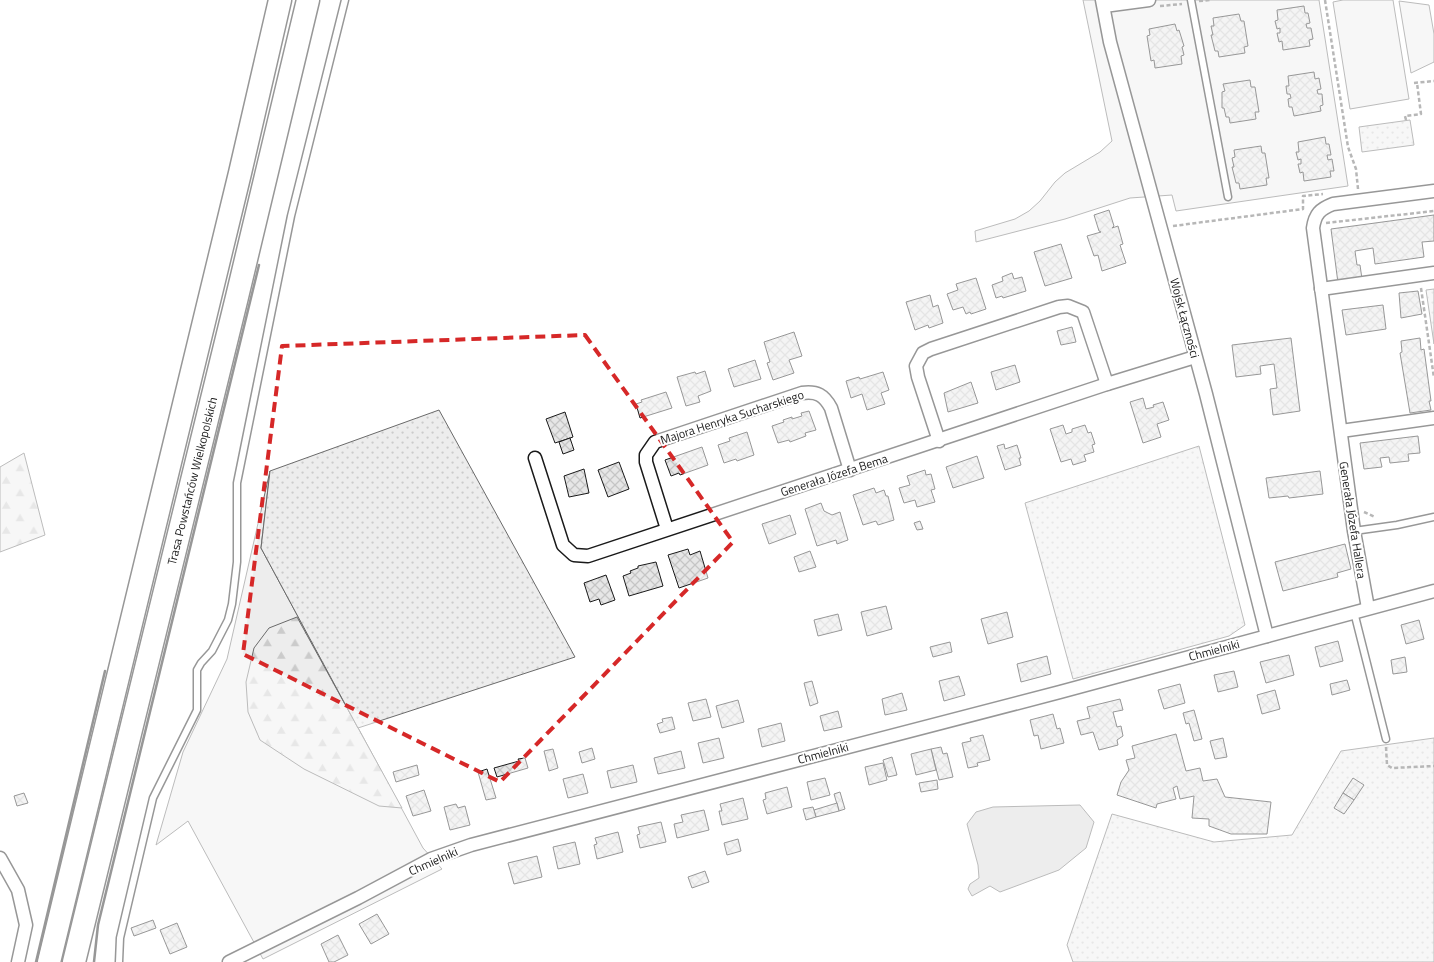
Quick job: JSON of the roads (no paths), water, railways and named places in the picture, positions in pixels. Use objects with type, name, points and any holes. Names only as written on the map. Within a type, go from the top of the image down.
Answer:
[{"type":"highway","points":[[49,962],[280,0]]},
{"type":"highway","name":"Trasa Powstańców Wielkopolskich","points":[[74,962],[242,278],[308,0]]},
{"type":"street","points":[[1103,3],[1152,4]]},
{"type":"street","name":"Wojsk Łączności","points":[[1103,3],[1110,42],[1195,357],[1267,636]]},
{"type":"street","name":"Generała Józefa Hallera","points":[[1368,608],[1354,531],[1340,431],[1313,228],[1314,217],[1322,209],[1332,204],[1434,191]]},
{"type":"street","points":[[1321,289],[1434,273]]},
{"type":"street","points":[[939,441],[916,366],[923,353],[941,346],[1059,307],[1068,306],[1082,312],[1107,384]]},
{"type":"street","name":"Generała Józefa Bema","points":[[535,458],[563,545],[574,554],[588,556],[1107,384],[1195,357]]},
{"type":"street","name":"Majora Henryka Sucharskiego","points":[[667,529],[646,462],[646,455],[654,442],[802,393],[811,392],[819,394],[831,408],[850,470]]},
{"type":"street","points":[[1340,431],[1434,418]]},
{"type":"street","name":"Chmielniki","points":[[229,962],[358,898],[431,859],[471,845],[1434,591]]},
{"type":"street","points":[[0,858],[18,890],[26,925],[18,962]]},
{"type":"lane","points":[[119,962],[120,938],[152,798],[197,710],[197,670],[200,663],[212,650],[228,620],[232,604],[237,562],[237,483],[291,216],[345,0]]},
{"type":"lane","points":[[1191,1],[1228,197]]},
{"type":"lane","points":[[1354,531],[1397,525],[1434,517]]},
{"type":"lane","points":[[1354,612],[1386,739]]}]
